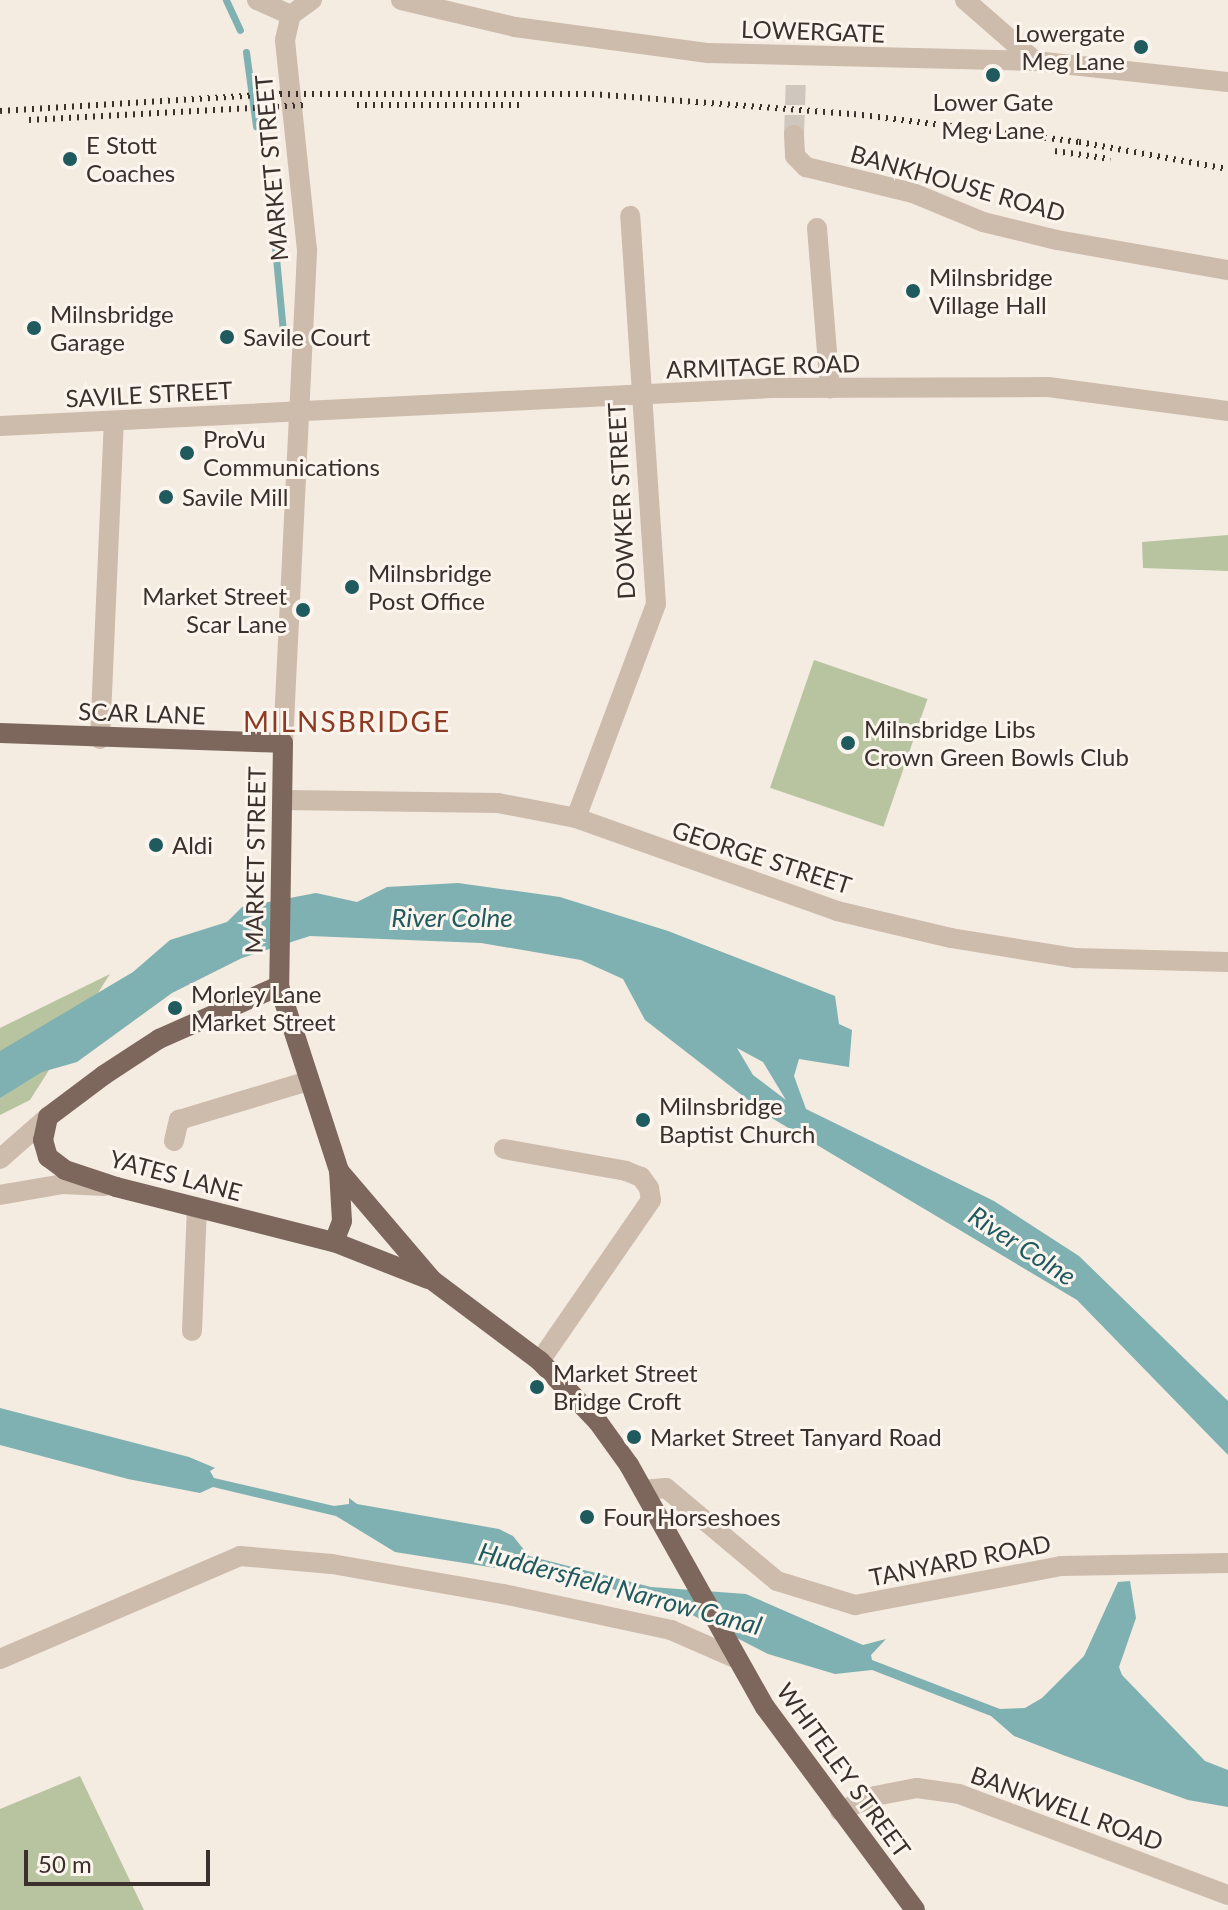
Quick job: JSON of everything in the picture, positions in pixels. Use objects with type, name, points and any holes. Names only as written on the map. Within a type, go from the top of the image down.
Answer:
[{"type":"main road","name":"SCAR LANE","points":[[0,733],[100,739],[283,743]]},
{"type":"main road","name":"MARKET STREET","points":[[283,743],[279,979],[308,1081],[339,1171],[432,1280],[540,1361],[598,1422],[643,1490],[692,1580]]},
{"type":"main road","points":[[48,1117],[159,1039],[279,979]]},
{"type":"main road","name":"YATES LANE","points":[[48,1117],[43,1140],[48,1157],[65,1170],[197,1209],[334,1242]]},
{"type":"main road","points":[[334,1242],[342,1221],[339,1171]]},
{"type":"main road","name":"MARKET STREET","points":[[334,1242],[432,1280]]},
{"type":"main road","name":"WHITELEY STREET","points":[[692,1580],[735,1658],[840,1811],[915,1910]]},
{"type":"street","points":[[257,0],[291,15],[312,0]]},
{"type":"street","name":"LOWERGATE","points":[[401,0],[515,27],[708,53],[1035,61],[1228,82]]},
{"type":"street","points":[[965,0],[1035,61]]},
{"type":"street","name":"MARKET STREET","points":[[283,743],[307,250],[285,40],[291,15]]},
{"type":"street","points":[[796,78],[797,57]]},
{"type":"street","name":"BANKHOUSE ROAD","points":[[794,135],[795,156],[806,167],[913,193],[983,222],[1057,240],[1228,270]]},
{"type":"street","name":"DOWKER STREET","points":[[576,818],[656,604],[630,216]]},
{"type":"street","points":[[817,228],[830,388]]},
{"type":"street","name":"ARMITAGE ROAD","points":[[299,412],[830,388],[1048,387],[1228,411]]},
{"type":"street","name":"SAVILE STREET","points":[[0,426],[299,412]]},
{"type":"street","points":[[100,739],[114,423]]},
{"type":"street","name":"GEORGE STREET","points":[[283,800],[498,803],[576,818],[837,911],[951,938],[1075,958],[1228,962]]},
{"type":"street","points":[[174,1141],[179,1120],[308,1081]]},
{"type":"street","points":[[0,1159],[48,1117]]},
{"type":"street","points":[[504,1149],[626,1171],[641,1177],[651,1200],[540,1361]]},
{"type":"street","points":[[0,1195],[63,1184],[116,1187]]},
{"type":"street","points":[[192,1331],[197,1209]]},
{"type":"street","name":"TANYARD ROAD","points":[[643,1490],[666,1488],[777,1581],[855,1605],[1061,1566],[1227,1564]]},
{"type":"street","points":[[0,1659],[240,1556],[332,1564],[671,1630],[735,1658]]},
{"type":"street","name":"BANKWELL ROAD","points":[[840,1811],[875,1796],[917,1788],[959,1794],[1228,1895]]},
{"type":"green space","points":[[1228,535],[1228,571],[1143,568],[1142,542]]},
{"type":"green space","name":"Milnsbridge Libs Crown Green Bowls Club","points":[[814,660],[927,699],[884,827],[770,788]]},
{"type":"green space","points":[[110,974],[30,1100],[0,1115],[0,1028]]},
{"type":"green space","points":[[80,1776],[144,1910],[0,1910],[0,1809]]},
{"type":"water","name":"River Colne","points":[[458,883],[560,897],[668,931],[835,996],[839,1024],[852,1030],[849,1067],[799,1059],[794,1076],[806,1109],[994,1201],[1079,1256],[1228,1401],[1228,1455],[1077,1300],[770,1117],[645,1020],[623,979],[581,960],[481,943],[310,936],[242,958],[172,993],[77,1062],[42,1072],[0,1098],[0,1051],[133,972],[170,940],[227,922],[242,907],[316,893],[357,902],[387,887]],"holes":[[[737,1048],[763,1062],[786,1100],[753,1075]]]},
{"type":"water","name":"Huddersfield Narrow Canal","points":[[0,1408],[189,1457],[215,1468],[210,1471],[214,1478],[334,1506],[349,1504],[349,1498],[357,1504],[499,1529],[513,1536],[529,1556],[651,1587],[746,1594],[863,1645],[886,1639],[871,1655],[872,1660],[1000,1709],[1025,1708],[1042,1698],[1084,1656],[1118,1582],[1130,1581],[1136,1618],[1119,1667],[1122,1675],[1205,1761],[1228,1770],[1228,1807],[1188,1800],[1063,1755],[1014,1736],[991,1716],[872,1670],[835,1674],[768,1654],[675,1606],[527,1566],[515,1571],[395,1552],[336,1516],[213,1487],[200,1493],[128,1479],[0,1445]]},
{"type":"waterway","points":[[226,0],[240,30]]},
{"type":"waterway","points":[[246,52],[256,126]]},
{"type":"waterway","points":[[275,247],[283,331],[289,338]]},
{"type":"tunnel","points":[[794,135],[796,78]]},
{"type":"railway","points":[[0,111],[280,94],[592,94],[854,114],[1079,142],[1228,169]]},
{"type":"railway","points":[[29,120],[305,105]]},
{"type":"railway","points":[[357,105],[521,105]]},
{"type":"railway","points":[[1055,151],[1110,159]]},
{"type":"place","name":"Lowergate Meg Lane","points":[[1141,47]]},
{"type":"place","name":"Lower Gate Meg Lane","points":[[993,75]]},
{"type":"place","name":"E Stott Coaches","points":[[70,159]]},
{"type":"place","name":"Milnsbridge Village Hall","points":[[913,291]]},
{"type":"place","name":"Milnsbridge Garage","points":[[34,328]]},
{"type":"place","name":"Savile Court","points":[[227,337]]},
{"type":"place","name":"ProVu Communications","points":[[187,453]]},
{"type":"place","name":"Savile Mill","points":[[166,497]]},
{"type":"place","name":"Milnsbridge Post Office","points":[[352,587]]},
{"type":"place","name":"Market Street Scar Lane","points":[[303,610]]},
{"type":"place","name":"Milnsbridge Libs Crown Green Bowls Club","points":[[848,743]]},
{"type":"place","name":"Aldi","points":[[156,845]]},
{"type":"place","name":"Morley Lane Market Street","points":[[175,1008]]},
{"type":"place","name":"Milnsbridge Baptist Church","points":[[643,1120]]},
{"type":"place","name":"Market Street Bridge Croft","points":[[537,1387]]},
{"type":"place","name":"Market Street Tanyard Road","points":[[634,1437]]},
{"type":"place","name":"Four Horseshoes","points":[[587,1517]]},
{"type":"district","name":"MILNSBRIDGE","points":[[347,721]]}]
